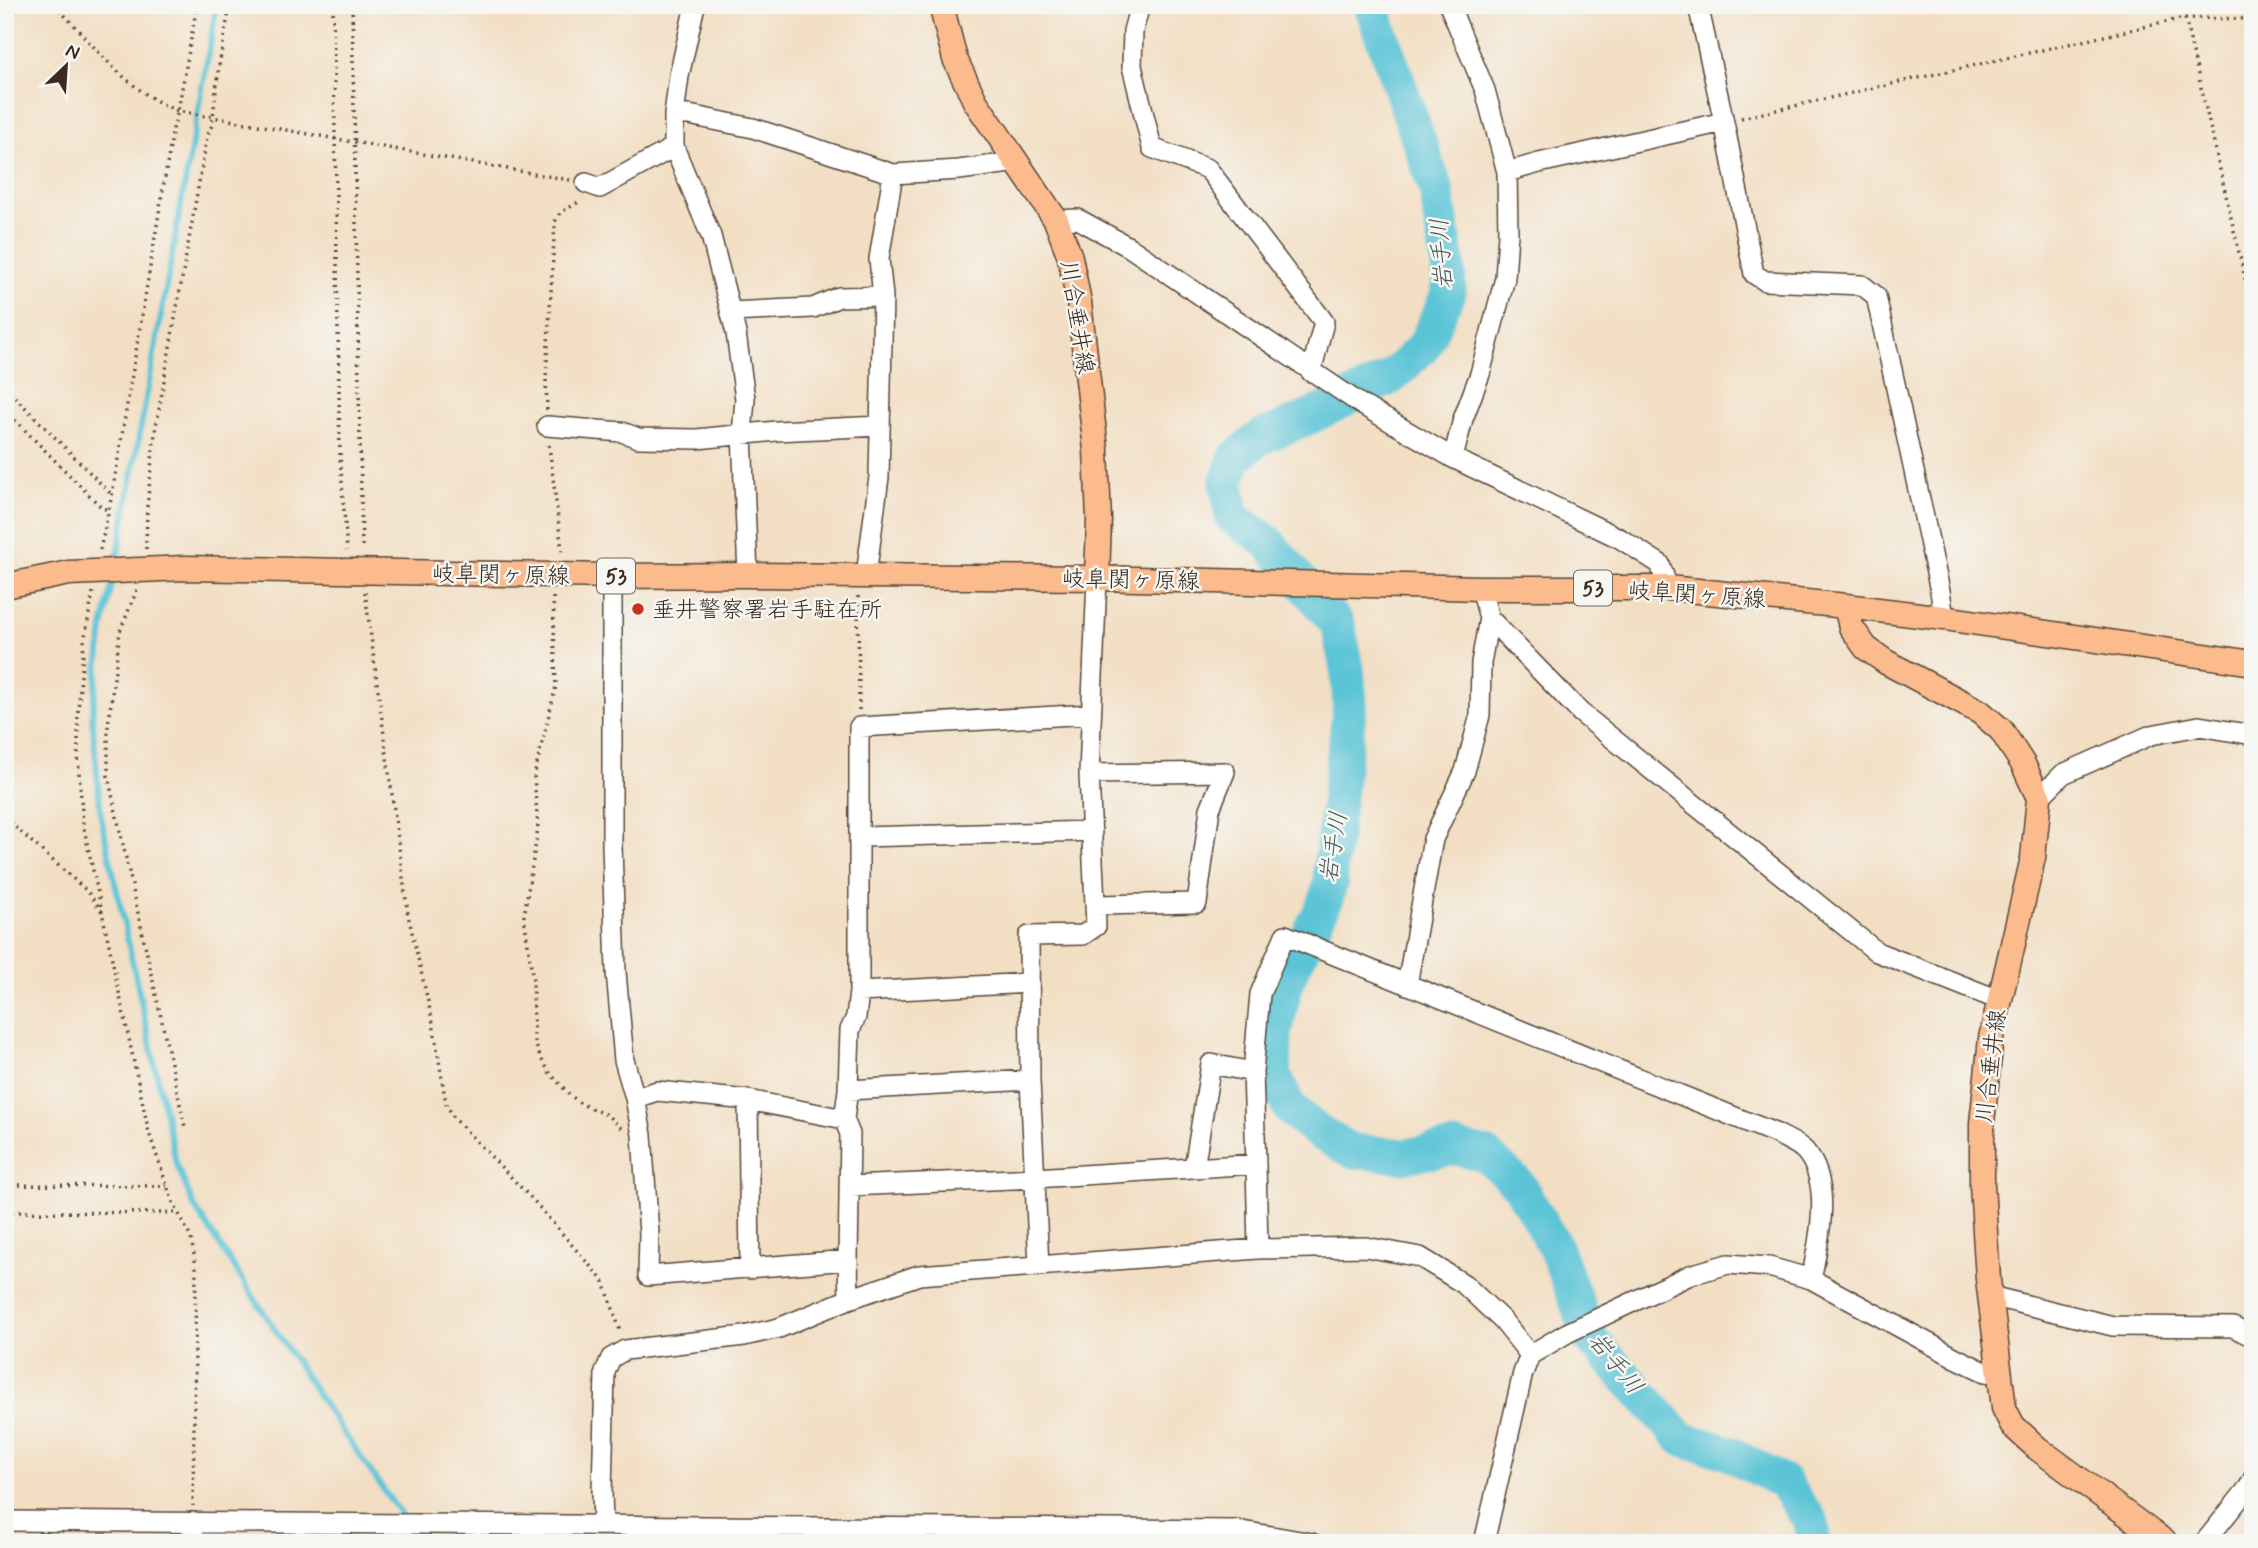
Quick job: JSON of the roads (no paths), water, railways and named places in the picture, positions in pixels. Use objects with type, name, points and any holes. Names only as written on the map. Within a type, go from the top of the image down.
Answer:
[{"type":"main road","name":"川合垂井線","points":[[940,5],[955,59],[975,101],[1056,220],[1070,257],[1081,316],[1096,450],[1099,520],[1097,578]]},
{"type":"main road","name":"岐阜関ヶ原線","points":[[5,586],[28,580],[95,572],[186,568],[612,576],[1097,578],[1481,588],[1668,588],[1944,618],[2253,663]]},
{"type":"main road","name":"川合垂井線","points":[[1846,606],[1851,628],[1866,648],[1886,663],[1980,712],[2001,730],[2023,764],[2039,798],[2034,858],[1991,1038],[1982,1123],[1982,1185],[1990,1296],[2004,1409],[2013,1426],[2037,1448],[2166,1543]]},
{"type":"street","points":[[695,5],[679,76],[674,115],[674,147],[711,236],[736,333],[745,399],[742,434],[748,575]]},
{"type":"street","points":[[1139,5],[1133,31],[1132,66],[1152,148],[1208,169],[1324,323],[1316,375]]},
{"type":"street","points":[[1449,5],[1485,90],[1507,173],[1508,234],[1505,278],[1480,374],[1463,419],[1453,458]]},
{"type":"street","points":[[1698,5],[1754,274],[1765,281],[1862,285],[1876,296],[1944,618]]},
{"type":"street","points":[[674,115],[689,115],[753,128],[893,174],[959,170],[1017,162]]},
{"type":"street","points":[[1507,173],[1539,163],[1724,122]]},
{"type":"street","points":[[591,184],[600,188],[674,147]]},
{"type":"street","points":[[862,576],[879,477],[883,296],[879,259],[893,174]]},
{"type":"street","points":[[1056,220],[1078,219],[1129,247],[1362,405],[1453,458],[1620,539],[1661,564],[1668,588]]},
{"type":"street","points":[[731,312],[813,308],[839,297],[883,296]]},
{"type":"street","points":[[547,426],[622,432],[638,438],[697,439],[776,430],[880,426]]},
{"type":"street","points":[[612,576],[612,845],[616,972],[624,1060],[642,1135],[649,1234],[648,1276],[848,1260]]},
{"type":"street","points":[[1039,1266],[1030,1080],[1029,936],[1083,934],[1096,926],[1089,774],[1097,578]]},
{"type":"street","points":[[1408,985],[1433,839],[1465,771],[1480,715],[1481,663],[1489,618],[1481,588]]},
{"type":"street","points":[[1489,618],[1581,713],[1877,952],[1999,1000]]},
{"type":"street","points":[[849,1299],[850,1134],[844,1119],[850,1031],[856,1017],[859,992],[859,727],[1091,714]]},
{"type":"street","points":[[2039,798],[2063,774],[2151,735],[2199,726],[2253,736]]},
{"type":"street","points":[[1089,774],[1225,772],[1210,809],[1197,903],[1096,905]]},
{"type":"street","points":[[860,837],[1092,831]]},
{"type":"street","points":[[1258,1249],[1253,1072],[1261,994],[1285,935],[1777,1134],[1805,1150],[1820,1176],[1821,1236],[1811,1279]]},
{"type":"street","points":[[859,992],[1029,983]]},
{"type":"street","points":[[1194,1168],[1211,1063],[1253,1072]]},
{"type":"street","points":[[848,1090],[1030,1080]]},
{"type":"street","points":[[635,1098],[657,1091],[748,1100],[844,1119]]},
{"type":"street","points":[[748,1100],[750,1269]]},
{"type":"street","points":[[849,1186],[1256,1164]]},
{"type":"street","points":[[603,1525],[601,1492],[604,1371],[611,1358],[625,1350],[744,1336],[779,1328],[849,1299],[919,1275],[1258,1249],[1366,1247],[1420,1257],[1464,1284],[1503,1321],[1530,1355]]},
{"type":"street","points":[[1484,1543],[1523,1373],[1530,1355],[1567,1333],[1690,1275],[1728,1264],[1769,1267],[1811,1279],[1956,1358],[1985,1372],[1998,1373]]},
{"type":"street","points":[[1990,1296],[2113,1326],[2233,1327],[2253,1337]]},
{"type":"street","points":[[2204,1543],[2253,1479]]},
{"type":"street","points":[[5,1521],[1236,1530],[1312,1543]]},
{"type":"street","points":[[193,1522],[193,1543]]},
{"type":"waterway","points":[[116,565],[217,5]]},
{"type":"waterway","name":"岩手川","points":[[1371,5],[1436,189],[1448,264],[1449,292],[1424,346],[1392,377],[1310,417],[1261,437],[1236,457],[1227,481],[1232,517],[1267,541],[1338,625],[1347,668],[1350,705],[1330,870],[1331,881],[1326,900],[1286,982],[1275,1034],[1274,1075],[1290,1109],[1320,1133],[1352,1151],[1403,1156],[1456,1148],[1486,1155],[1519,1185],[1554,1245],[1591,1339],[1682,1439],[1727,1452],[1783,1482],[1812,1523],[1813,1543]]},
{"type":"waterway","points":[[114,575],[103,628],[92,717],[101,817],[176,1163],[194,1206],[329,1412],[404,1519]]},
{"type":"waterway","points":[[410,1528],[420,1543]]},
{"type":"place","name":"垂井警察署岩手駐在所","points":[[638,609]]}]
